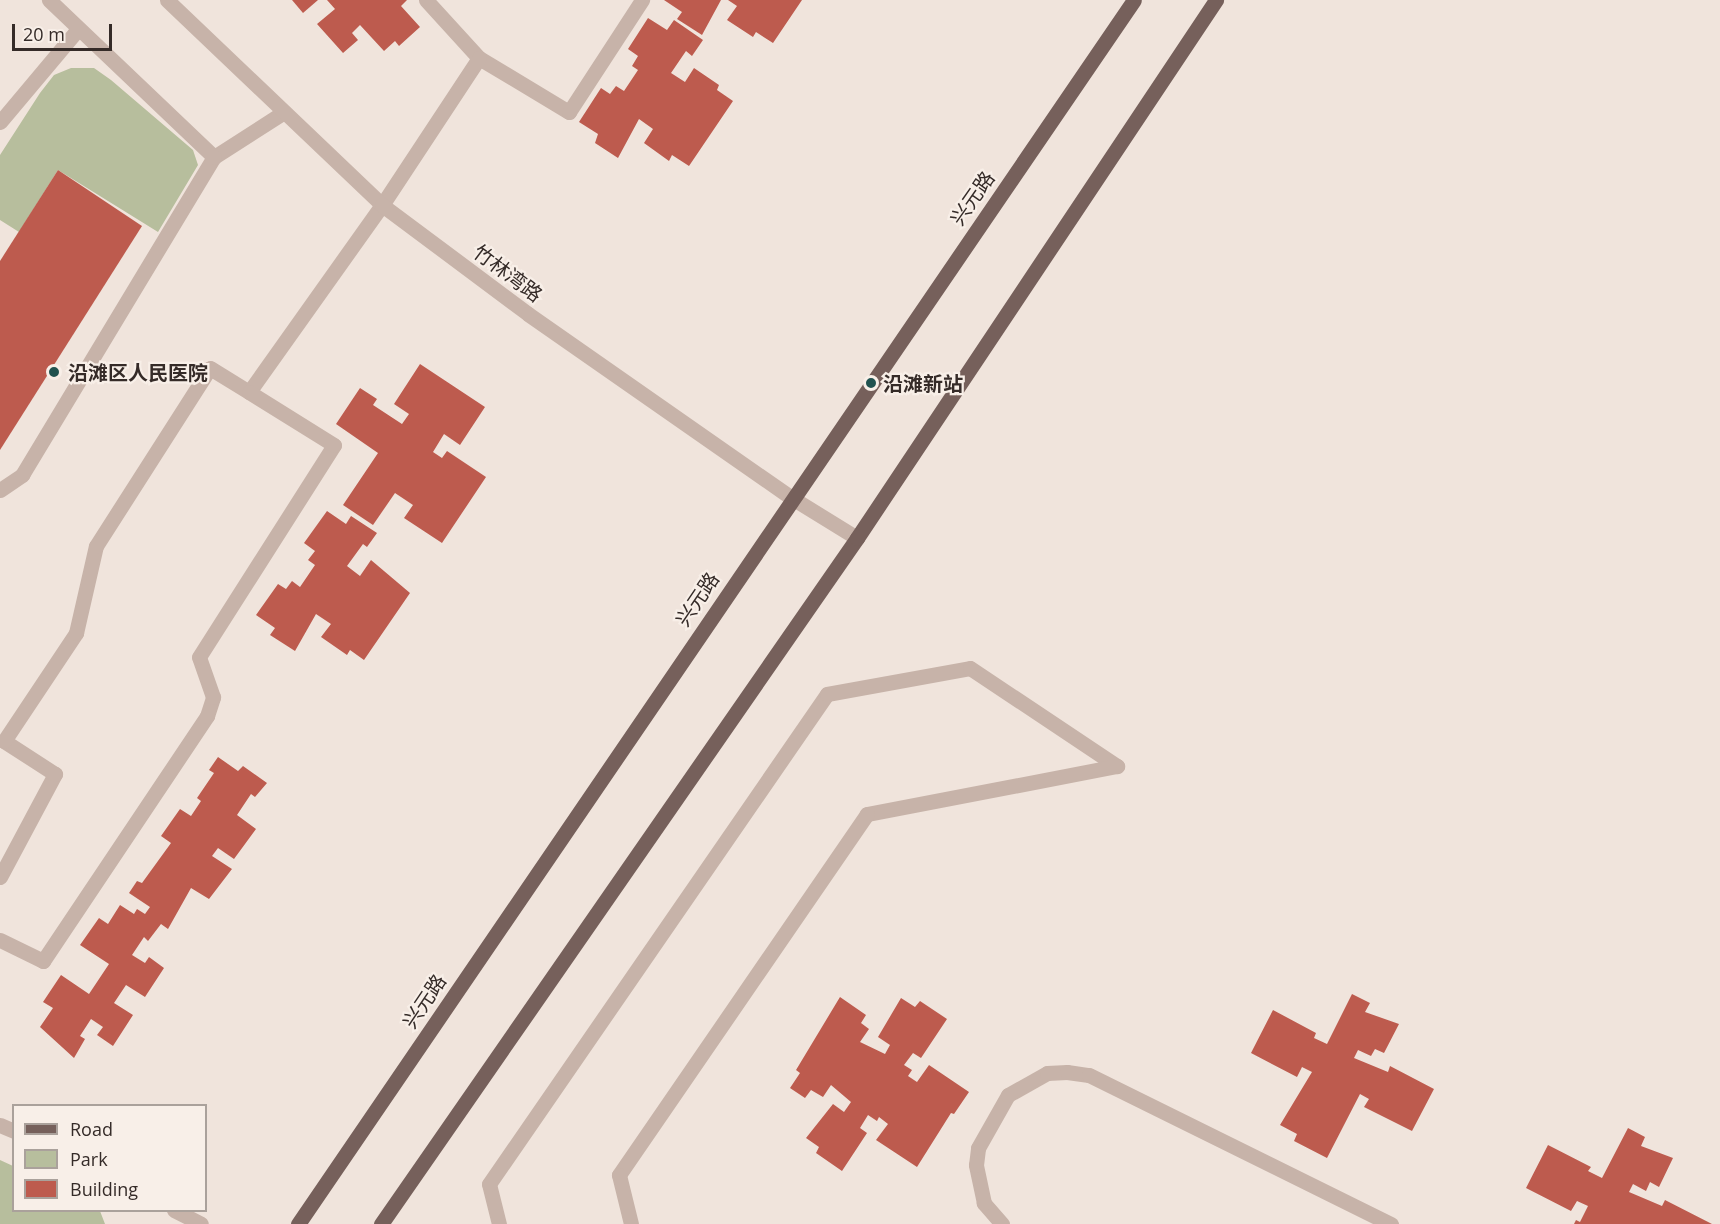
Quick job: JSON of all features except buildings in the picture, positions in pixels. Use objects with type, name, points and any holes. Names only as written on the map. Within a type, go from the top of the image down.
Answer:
[{"type":"main road","name":"兴元路","points":[[298,1224],[1134,0]]},
{"type":"main road","points":[[381,1224],[857,538],[1216,0]]},
{"type":"street","points":[[49,0],[214,157]]},
{"type":"street","name":"竹林湾路","points":[[167,0],[382,205],[528,314],[792,498],[857,538]]},
{"type":"street","points":[[426,0],[479,58],[568,112],[642,0]]},
{"type":"street","points":[[0,122],[78,29]]},
{"type":"street","points":[[249,392],[382,205],[479,58]]},
{"type":"street","points":[[0,490],[22,476],[214,157],[284,112]]},
{"type":"street","points":[[0,877],[55,774],[4,741],[76,633],[96,546],[210,368],[334,445],[199,657],[213,698],[207,716],[43,961],[0,940]]},
{"type":"street","points":[[499,1224],[489,1184],[827,694],[970,668],[1118,766],[867,814],[619,1175],[631,1224]]},
{"type":"street","points":[[1002,1224],[984,1203],[976,1165],[978,1148],[1008,1095],[1047,1073],[1067,1072],[1089,1075],[1391,1224]]},
{"type":"street","points":[[178,1212],[201,1224]]},
{"type":"green space","points":[[71,68],[94,68],[193,150],[198,165],[158,232],[58,170],[19,232],[0,220],[0,155],[54,75]]},
{"type":"green space","points":[[0,1160],[12,1166],[12,1212],[100,1212],[105,1224],[0,1224]]},
{"type":"place","name":"沿滩区人民医院","points":[[54,372]]},
{"type":"place","name":"沿滩新站","points":[[871,383]]}]
